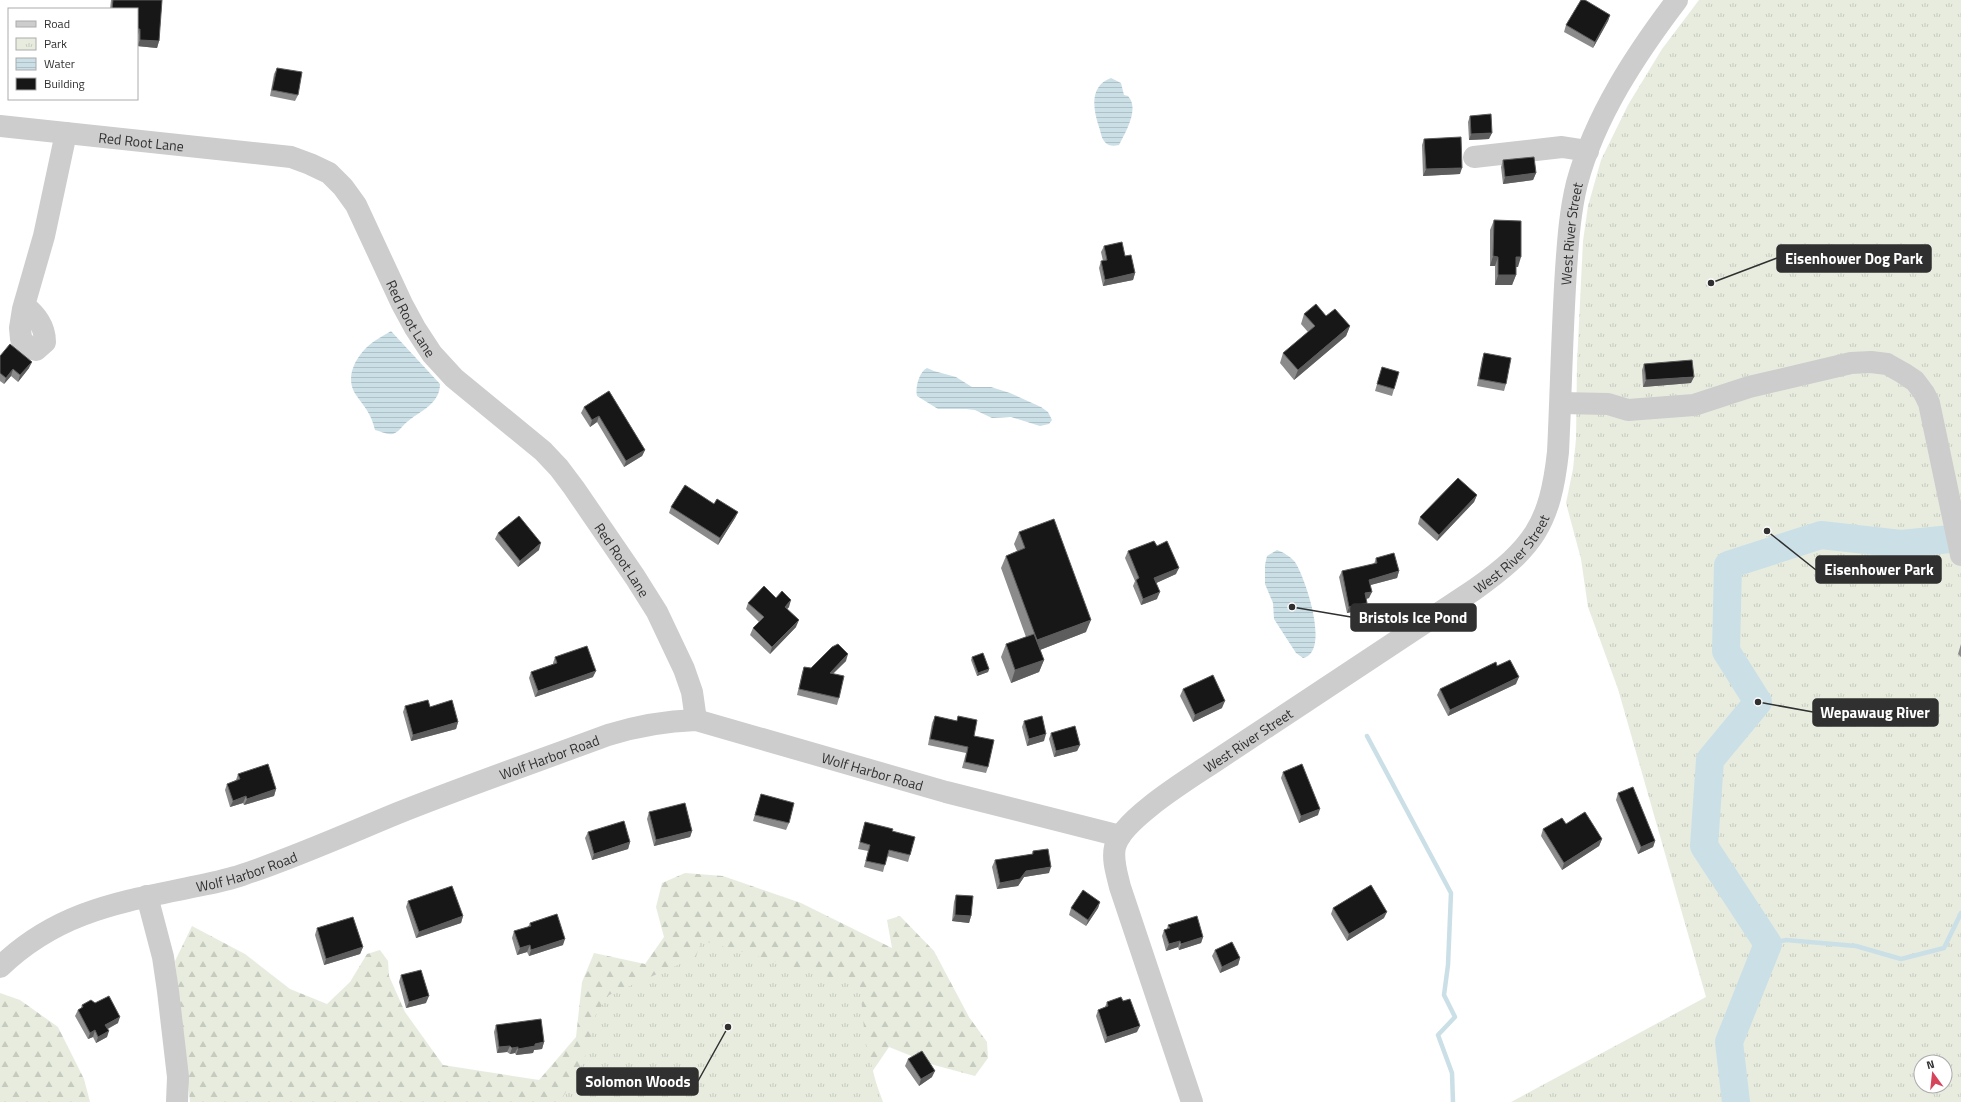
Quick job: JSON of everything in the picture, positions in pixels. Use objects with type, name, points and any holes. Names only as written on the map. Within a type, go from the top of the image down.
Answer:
[{"type":"street","name":"West River Street","points":[[1192,1102],[1120,887],[1114,854],[1120,836],[1128,826],[1190,778],[1502,570],[1519,555],[1539,527],[1552,495],[1558,452],[1569,239],[1577,184],[1588,151],[1601,122],[1628,72],[1677,0]]},
{"type":"street","name":"Red Root Lane","points":[[0,126],[291,157],[329,173],[343,187],[356,205],[402,304],[415,328],[432,354],[454,378],[543,451],[559,468],[635,577],[656,612],[684,669],[692,692],[696,720]]},
{"type":"street","points":[[24,305],[44,236],[66,133]]},
{"type":"street","points":[[1474,157],[1562,147],[1588,151]]},
{"type":"street","points":[[1560,403],[1608,404],[1628,410],[1694,404],[1749,387],[1851,363],[1871,362],[1886,364],[1914,381],[1924,393],[1929,403],[1960,551]]},
{"type":"street","name":"Wolf Harbor Road","points":[[0,967],[29,942],[69,919],[88,911],[147,896],[241,876],[296,856],[400,812],[608,735],[659,723],[696,720],[946,792],[1120,836]]},
{"type":"street","points":[[147,896],[163,957],[170,1004],[178,1077],[177,1102]]},
{"type":"green space","points":[[1699,0],[1961,0],[1961,1102],[1511,1102],[1706,997],[1618,689],[1588,607],[1581,559],[1566,503],[1573,469],[1576,439],[1577,364],[1583,241],[1588,206],[1601,160],[1628,105],[1662,49]]},
{"type":"green space","points":[[685,873],[723,876],[801,903],[892,948],[887,920],[900,916],[934,951],[969,1017],[987,1042],[988,1058],[975,1076],[934,1065],[889,1047],[872,1072],[883,1102],[190,1102],[175,961],[192,926],[245,954],[290,989],[327,1004],[350,982],[367,954],[380,950],[388,961],[389,976],[405,1012],[443,1065],[539,1080],[576,1037],[582,982],[594,953],[645,964],[664,937],[656,907],[662,883]]},
{"type":"green space","points":[[701,940],[860,986],[865,1040],[881,1102],[560,1102],[584,1061],[596,1014],[609,995],[696,957]]},
{"type":"green space","points":[[0,993],[20,1000],[58,1027],[84,1079],[90,1102],[0,1102]]},
{"type":"water","points":[[1111,78],[1121,83],[1124,95],[1128,96],[1132,107],[1132,114],[1125,134],[1119,145],[1114,146],[1107,144],[1102,138],[1094,106],[1094,99],[1099,86]]},
{"type":"water","points":[[391,331],[440,384],[437,397],[433,402],[393,434],[375,430],[370,415],[356,395],[351,383],[352,370],[358,358],[372,343]]},
{"type":"water","points":[[927,368],[956,377],[972,387],[991,387],[1010,393],[1041,407],[1048,412],[1052,420],[1049,424],[1040,426],[1011,417],[992,418],[975,410],[938,409],[917,396],[918,380]]},
{"type":"water","points":[[1277,550],[1287,555],[1295,562],[1304,582],[1313,613],[1315,643],[1311,653],[1303,658],[1296,653],[1274,619],[1273,603],[1265,584],[1265,565],[1267,556]]},
{"type":"building","points":[[113,0],[162,0],[159,41],[140,40],[140,29],[138,29],[138,8],[112,8]]},
{"type":"building","points":[[1581,0],[1585,0],[1610,15],[1595,42],[1566,25]]},
{"type":"building","points":[[277,68],[302,72],[298,95],[272,90]]},
{"type":"building","points":[[1491,114],[1492,133],[1471,134],[1470,116]]},
{"type":"building","points":[[1461,137],[1462,168],[1426,169],[1424,139]]},
{"type":"building","points":[[1534,157],[1536,173],[1505,177],[1503,160]]},
{"type":"building","points":[[1494,220],[1521,221],[1521,257],[1516,257],[1516,275],[1498,275],[1498,257],[1493,256]]},
{"type":"building","points":[[1122,242],[1125,256],[1131,255],[1135,273],[1105,280],[1101,261],[1107,260],[1104,246]]},
{"type":"building","points":[[1316,304],[1326,316],[1335,309],[1350,326],[1298,370],[1283,353],[1315,326],[1304,314]]},
{"type":"building","points":[[10,344],[32,362],[20,375],[13,369],[6,378],[0,373],[0,356]]},
{"type":"building","points":[[1484,353],[1511,358],[1506,384],[1479,379]]},
{"type":"building","points":[[1692,360],[1694,377],[1646,380],[1644,364]]},
{"type":"building","points":[[1382,367],[1399,372],[1394,389],[1377,384]]},
{"type":"building","points":[[609,391],[645,450],[626,461],[599,416],[592,420],[584,407]]},
{"type":"building","points":[[1458,478],[1477,495],[1439,535],[1420,517]]},
{"type":"building","points":[[685,485],[714,504],[717,499],[738,512],[720,538],[671,507]]},
{"type":"building","points":[[519,516],[541,543],[520,561],[498,533]]},
{"type":"building","points":[[1054,519],[1091,620],[1037,640],[1006,556],[1025,548],[1019,532]]},
{"type":"building","points":[[1154,541],[1157,546],[1167,541],[1179,568],[1154,578],[1160,592],[1143,599],[1136,580],[1139,578],[1128,551]]},
{"type":"building","points":[[1394,553],[1399,571],[1369,580],[1372,592],[1365,593],[1367,603],[1349,607],[1342,571],[1377,563],[1376,558]]},
{"type":"building","points":[[764,586],[776,598],[782,591],[791,600],[785,607],[799,620],[772,647],[753,628],[764,617],[748,603]]},
{"type":"building","points":[[1034,634],[1044,660],[1015,670],[1006,644]]},
{"type":"building","points":[[838,644],[848,654],[830,673],[844,676],[839,698],[799,689],[804,667],[811,668],[832,647]]},
{"type":"building","points":[[587,646],[596,671],[538,691],[531,672],[557,663],[555,657]]},
{"type":"building","points":[[983,653],[989,669],[978,673],[972,657]]},
{"type":"building","points":[[1510,660],[1519,677],[1450,710],[1440,689],[1496,662],[1497,666]]},
{"type":"building","points":[[1213,675],[1225,701],[1195,715],[1183,689]]},
{"type":"building","points":[[428,700],[430,707],[452,700],[458,722],[413,735],[405,706]]},
{"type":"building","points":[[935,716],[957,721],[958,716],[977,720],[974,736],[994,740],[988,767],[965,762],[968,747],[930,739]]},
{"type":"building","points":[[1042,716],[1046,734],[1029,739],[1024,721]]},
{"type":"building","points":[[1075,726],[1080,745],[1056,751],[1051,733]]},
{"type":"building","points":[[268,764],[276,789],[247,799],[246,796],[233,801],[227,784],[240,779],[238,774]]},
{"type":"building","points":[[1302,764],[1320,809],[1301,816],[1283,772]]},
{"type":"building","points":[[1633,787],[1655,841],[1641,847],[1618,793]]},
{"type":"building","points":[[761,794],[794,803],[789,823],[755,815]]},
{"type":"building","points":[[685,803],[692,831],[656,840],[649,812]]},
{"type":"building","points":[[1585,812],[1602,839],[1564,863],[1543,829],[1562,818],[1566,824]]},
{"type":"building","points":[[624,821],[630,842],[594,854],[588,832]]},
{"type":"building","points":[[865,822],[893,829],[892,831],[915,837],[910,855],[889,850],[885,865],[866,861],[870,845],[860,842]]},
{"type":"building","points":[[1048,849],[1051,867],[1026,871],[1020,879],[1000,883],[995,860],[1033,854],[1033,851]]},
{"type":"building","points":[[1371,885],[1387,912],[1349,934],[1333,908]]},
{"type":"building","points":[[452,886],[463,916],[419,932],[408,901]]},
{"type":"building","points":[[1083,890],[1100,902],[1088,920],[1071,908]]},
{"type":"building","points":[[956,895],[973,896],[971,916],[955,915]]},
{"type":"building","points":[[557,914],[565,939],[531,950],[530,945],[520,948],[514,931],[531,926],[530,923]]},
{"type":"building","points":[[1197,916],[1203,937],[1181,944],[1180,941],[1169,944],[1164,930],[1170,928],[1168,925]]},
{"type":"building","points":[[353,917],[363,947],[326,959],[317,928]]},
{"type":"building","points":[[1232,942],[1240,958],[1222,967],[1215,950]]},
{"type":"building","points":[[421,970],[429,996],[409,1002],[401,975]]},
{"type":"building","points":[[109,996],[120,1017],[105,1025],[109,1031],[98,1037],[95,1030],[90,1033],[78,1010],[83,1007],[82,1005],[91,1000],[95,1003]]},
{"type":"building","points":[[1121,997],[1123,1001],[1130,999],[1140,1026],[1107,1037],[1098,1010],[1108,1006],[1107,1002]]},
{"type":"building","points":[[541,1019],[544,1042],[535,1044],[535,1046],[518,1049],[518,1047],[512,1048],[510,1046],[499,1047],[496,1025]]},
{"type":"building","points":[[922,1051],[935,1071],[921,1079],[908,1059]]},
{"type":"waterway","points":[[1736,1102],[1729,1042],[1768,944],[1704,846],[1710,760],[1758,702],[1726,651],[1728,565],[1821,535],[1901,544],[1961,538]]},
{"type":"waterway","points":[[1367,736],[1451,893],[1448,965],[1444,995],[1455,1017],[1438,1035],[1452,1073],[1453,1102]]},
{"type":"waterway","points":[[1768,944],[1786,940],[1856,946],[1901,959],[1944,948],[1961,913]]},
{"type":"place","name":"Eisenhower Dog Park","points":[[1711,283]]},
{"type":"place","name":"Eisenhower Park","points":[[1767,531]]},
{"type":"place","name":"Bristols Ice Pond","points":[[1292,607]]},
{"type":"place","name":"Wepawaug River","points":[[1758,702]]},
{"type":"place","name":"Solomon Woods","points":[[728,1027]]}]
